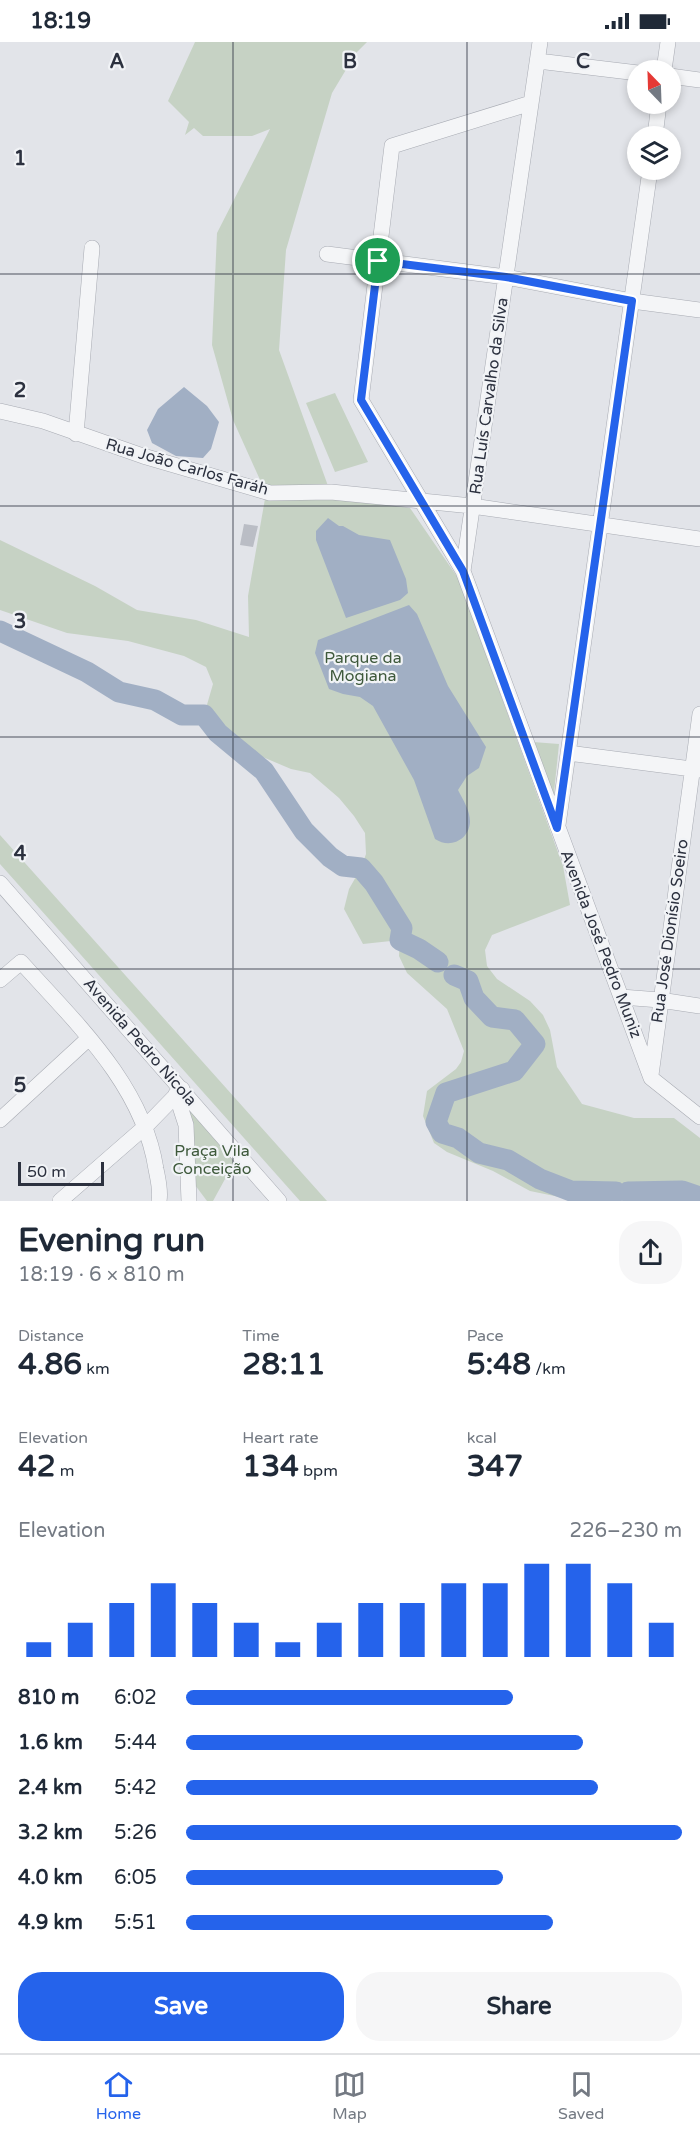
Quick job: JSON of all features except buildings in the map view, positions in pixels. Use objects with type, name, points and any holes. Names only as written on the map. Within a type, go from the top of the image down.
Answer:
[{"type":"street","name":"Rua Luís Carvalho da Silva","points":[[463,571],[540,42]]},
{"type":"street","points":[[665,60],[668,42]]},
{"type":"street","points":[[538,61],[627,72]]},
{"type":"street","points":[[681,77],[700,80]]},
{"type":"street","name":"Avenida José Pedro Muniz","points":[[531,103],[392,146],[361,400],[463,571],[651,1078]]},
{"type":"street","points":[[557,828],[649,180]]},
{"type":"street","points":[[76,434],[92,248]]},
{"type":"street","points":[[327,254],[506,277],[632,301],[700,310]]},
{"type":"street","name":"Rua João Carlos Faráh","points":[[0,411],[43,421],[143,456],[270,493],[331,492],[420,501],[700,539]]},
{"type":"street","name":"Rua José Dionísio Soeiro","points":[[651,1078],[660,1000],[697,770],[700,714]]},
{"type":"street","points":[[568,753],[697,770]]},
{"type":"street","name":"Avenida Pedro Nicola","points":[[0,883],[179,1092],[279,1201]]},
{"type":"street","points":[[0,980],[21,962],[108,1060],[146,1126],[153,1151],[160,1194],[159,1201]]},
{"type":"street","points":[[621,997],[700,1006]]},
{"type":"street","points":[[0,1120],[89,1038]]},
{"type":"street","points":[[651,1078],[700,1117]]},
{"type":"street","points":[[60,1201],[146,1126],[179,1092]]},
{"type":"street","points":[[179,1092],[186,1125],[189,1201]]},
{"type":"green space","name":"Parque da Mogiana","points":[[195,42],[367,42],[356,53],[332,93],[286,250],[279,350],[332,497],[410,508],[458,578],[563,866],[570,905],[492,935],[485,950],[487,966],[497,979],[530,1001],[543,1015],[550,1030],[557,1067],[582,1104],[634,1118],[674,1118],[700,1138],[700,1201],[574,1200],[530,1191],[493,1171],[447,1152],[434,1143],[423,1116],[427,1091],[456,1069],[464,1051],[447,1009],[407,973],[399,956],[400,940],[363,944],[344,909],[349,889],[366,854],[365,833],[354,816],[339,798],[310,773],[291,769],[258,755],[217,721],[204,715],[213,684],[206,667],[184,656],[128,641],[67,633],[0,610],[0,540],[95,586],[137,610],[196,620],[249,637],[248,596],[266,493],[233,420],[212,345],[217,233],[270,129],[252,136],[203,136],[194,128],[185,135],[189,122],[168,101]]},
{"type":"green space","points":[[335,393],[368,462],[335,472],[306,403]]},
{"type":"green space","points":[[533,742],[559,744],[553,802]]},
{"type":"green space","points":[[0,835],[327,1201],[300,1201],[0,864]]},
{"type":"green space","name":"Praça Vila Conceição","points":[[189,1107],[236,1159],[213,1201],[207,1201],[195,1185]]},
{"type":"water","points":[[184,387],[207,406],[219,422],[211,449],[203,458],[176,456],[152,443],[147,430],[158,409]]},
{"type":"water","points":[[328,518],[359,535],[390,540],[406,579],[408,593],[400,600],[346,618],[316,540],[316,531]]},
{"type":"water","points":[[409,605],[417,614],[448,686],[486,747],[479,768],[467,776],[458,790],[468,809],[470,822],[466,834],[452,843],[435,839],[414,780],[373,706],[360,697],[329,689],[315,653],[318,640]]},
{"type":"waterway","points":[[0,631],[87,672],[119,692],[155,700],[182,715],[204,715],[218,733],[264,771],[304,831],[330,857],[343,866],[361,868],[374,883],[402,928],[400,940],[438,962]]},
{"type":"waterway","points":[[454,975],[468,981],[474,998],[492,1017],[515,1020],[535,1044],[514,1071],[446,1093],[436,1122],[442,1133],[458,1138],[479,1153],[508,1160],[540,1179],[571,1191],[616,1192]]},
{"type":"waterway","points":[[628,1192],[682,1191],[700,1197]]},
{"type":"route","points":[[378,261],[506,277],[632,301],[557,828],[463,571],[361,400],[378,261]]}]
